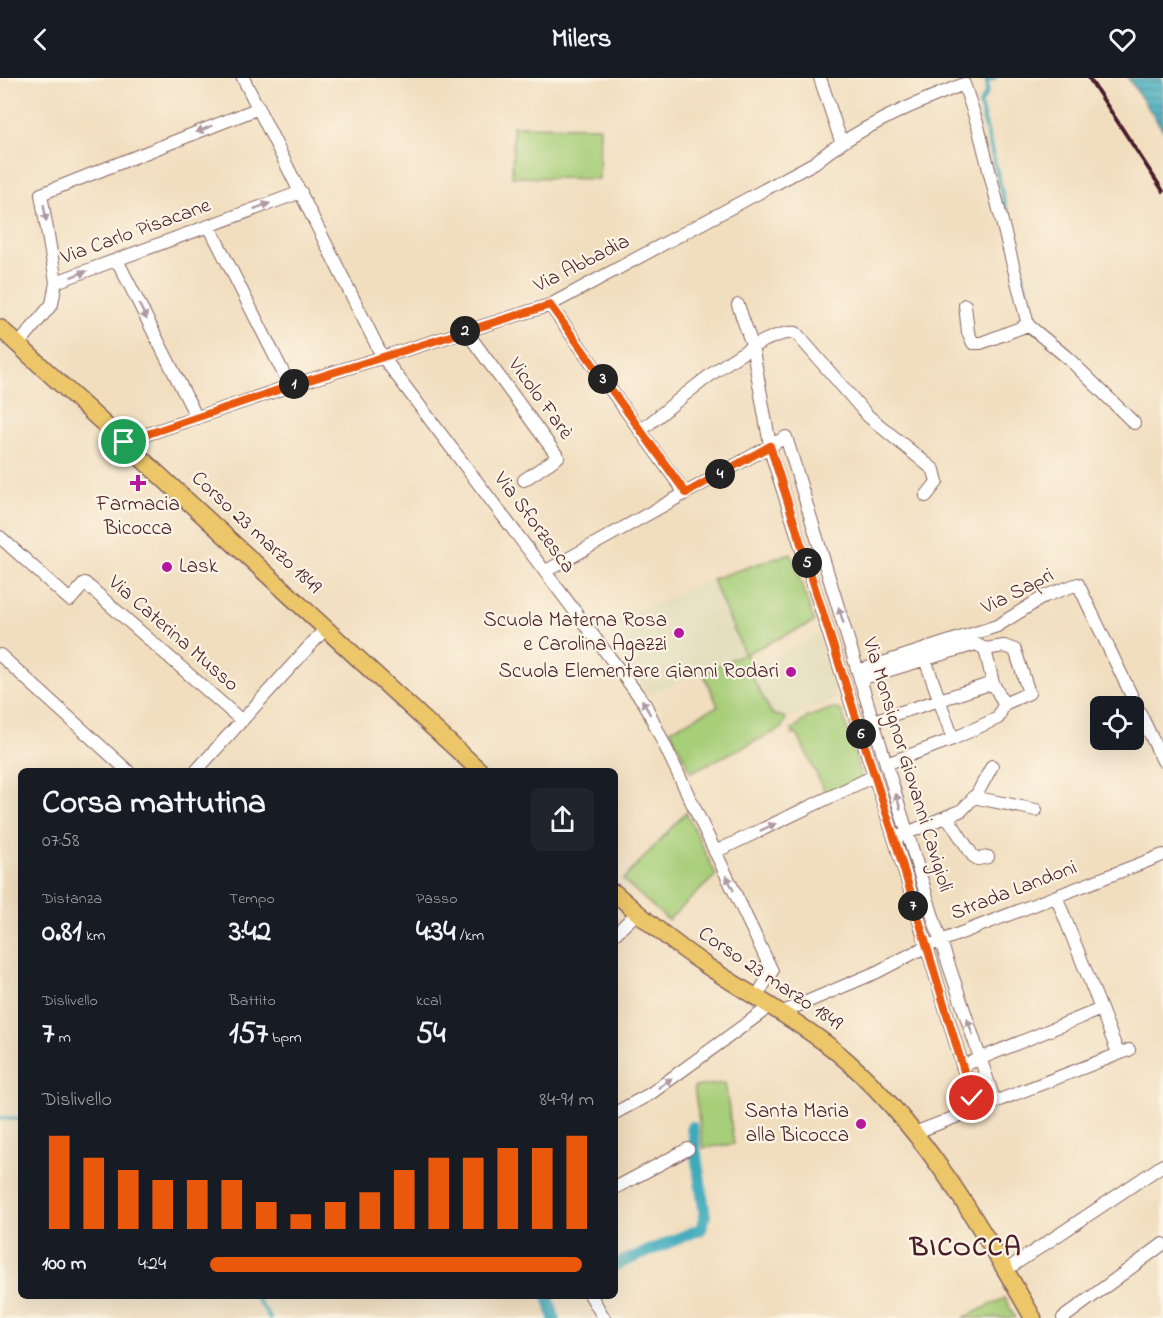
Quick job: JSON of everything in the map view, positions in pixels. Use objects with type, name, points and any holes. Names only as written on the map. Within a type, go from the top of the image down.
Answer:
[{"type":"main road","name":"Corso 23 marzo 1849","points":[[0,328],[477,768]]},
{"type":"main road","name":"Corso 23 marzo 1849","points":[[618,896],[704,964],[770,1004],[835,1051],[914,1133],[957,1191],[1033,1318]]},
{"type":"street","name":"Via Sforzesca","points":[[243,78],[382,356],[645,704],[772,971],[770,1004]]},
{"type":"street","points":[[820,78],[841,141]]},
{"type":"street","name":"Via Abbadia","points":[[124,442],[382,356],[550,305],[814,163],[841,141],[911,105],[964,84],[978,126],[1028,325]]},
{"type":"street","points":[[56,282],[41,194],[259,108]]},
{"type":"street","name":"Via Carlo Pisacane","points":[[18,345],[52,304],[56,282],[301,192]]},
{"type":"street","points":[[209,226],[290,386]]},
{"type":"street","points":[[117,260],[197,418]]},
{"type":"street","points":[[550,305],[686,493]]},
{"type":"street","name":"Via Monsignor Giovanni Cavigioli","points":[[738,305],[752,345],[770,446],[894,838],[972,1098]]},
{"type":"street","points":[[965,305],[968,332],[973,343],[981,343],[1028,325],[1069,359],[1134,423]]},
{"type":"street","name":"Vicolo Farè","points":[[466,331],[558,458],[524,480]]},
{"type":"street","points":[[640,431],[752,345],[787,332],[796,333],[867,416],[934,470],[937,482],[926,496]]},
{"type":"street","name":"Via Monsignor Giovanni Cavigioli","points":[[770,446],[786,437],[940,941],[995,1102]]},
{"type":"street","points":[[546,571],[770,446]]},
{"type":"street","name":"Via Caterina Musso","points":[[0,537],[70,600],[86,584],[242,721]]},
{"type":"street","name":"Via Sapri","points":[[859,675],[997,626],[1045,596],[1078,584],[1163,761]]},
{"type":"street","points":[[199,768],[326,628]]},
{"type":"street","points":[[859,675],[976,644],[985,649],[1004,646],[1015,650],[1029,685],[1029,693],[1004,704],[998,718],[953,739],[886,764]]},
{"type":"street","points":[[985,649],[993,682],[1004,704]]},
{"type":"street","points":[[0,655],[125,768]]},
{"type":"street","points":[[925,659],[953,739]]},
{"type":"street","points":[[873,721],[993,682]]},
{"type":"street","points":[[894,838],[948,818],[962,810],[992,766]]},
{"type":"street","points":[[715,852],[874,776]]},
{"type":"street","points":[[973,797],[1036,810]]},
{"type":"street","points":[[948,818],[973,856],[978,859],[988,857]]},
{"type":"street","name":"Strada Landoni","points":[[770,1004],[877,972],[925,947],[1163,855]]},
{"type":"street","points":[[1056,896],[1116,1048]]},
{"type":"street","points":[[618,931],[637,913]]},
{"type":"street","points":[[618,1111],[650,1094],[761,1013],[770,1004]]},
{"type":"street","points":[[962,1066],[1101,1010]]},
{"type":"street","points":[[914,1133],[1129,1050]]},
{"type":"street","points":[[618,1186],[688,1149]]},
{"type":"street","points":[[1006,1270],[1163,1165]]},
{"type":"street","points":[[1063,1318],[1163,1244]]},
{"type":"street","points":[[593,1299],[604,1318]]},
{"type":"shaded area","name":"Scuola Materna Rosa e Carolina Agazzi","points":[[712,579],[745,653],[648,695],[619,652],[627,647],[616,620]]},
{"type":"shaded area","name":"Scuola Elementare Gianni Rodari","points":[[817,634],[837,699],[786,718],[772,714],[752,677],[756,667]]},
{"type":"green space","points":[[513,126],[600,127],[599,179],[512,177]]},
{"type":"green space","points":[[791,553],[814,622],[745,654],[756,667],[752,677],[772,714],[786,718],[781,729],[691,772],[670,730],[718,706],[703,673],[744,653],[712,579]]},
{"type":"green space","points":[[833,708],[842,711],[862,779],[827,796],[797,734],[793,735],[792,730],[808,717]]},
{"type":"green space","points":[[686,812],[716,875],[668,920],[623,880]]},
{"type":"green space","points":[[725,1083],[734,1144],[703,1148],[694,1087]]},
{"type":"green space","points":[[1005,1298],[1015,1318],[963,1318]]},
{"type":"water","points":[[1128,78],[1161,78],[1163,81],[1163,130]]},
{"type":"waterway","points":[[986,78],[987,81],[995,78]]},
{"type":"waterway","points":[[987,81],[987,92],[980,104],[1033,318]]},
{"type":"waterway","points":[[0,1118],[18,1119]]},
{"type":"waterway","points":[[618,1264],[701,1229],[705,1216],[692,1127]]},
{"type":"waterway","points":[[257,1299],[270,1318]]},
{"type":"waterway","points":[[549,1299],[554,1318]]},
{"type":"railway","points":[[1089,78],[1163,191]]},
{"type":"place","name":"Farmacia Bicocca","points":[[138,483]]},
{"type":"place","name":"Lask","points":[[167,567]]},
{"type":"place","name":"Scuola Materna Rosa e Carolina Agazzi","points":[[679,633]]},
{"type":"place","name":"Scuola Elementare Gianni Rodari","points":[[791,672]]},
{"type":"place","name":"Santa Maria alla Bicocca","points":[[861,1124]]},
{"type":"district","name":"BICOCCA","points":[[966,1248]]},
{"type":"route","points":[[124,442],[382,356],[550,305],[686,493],[770,446],[898,850],[925,947],[972,1098]]}]
